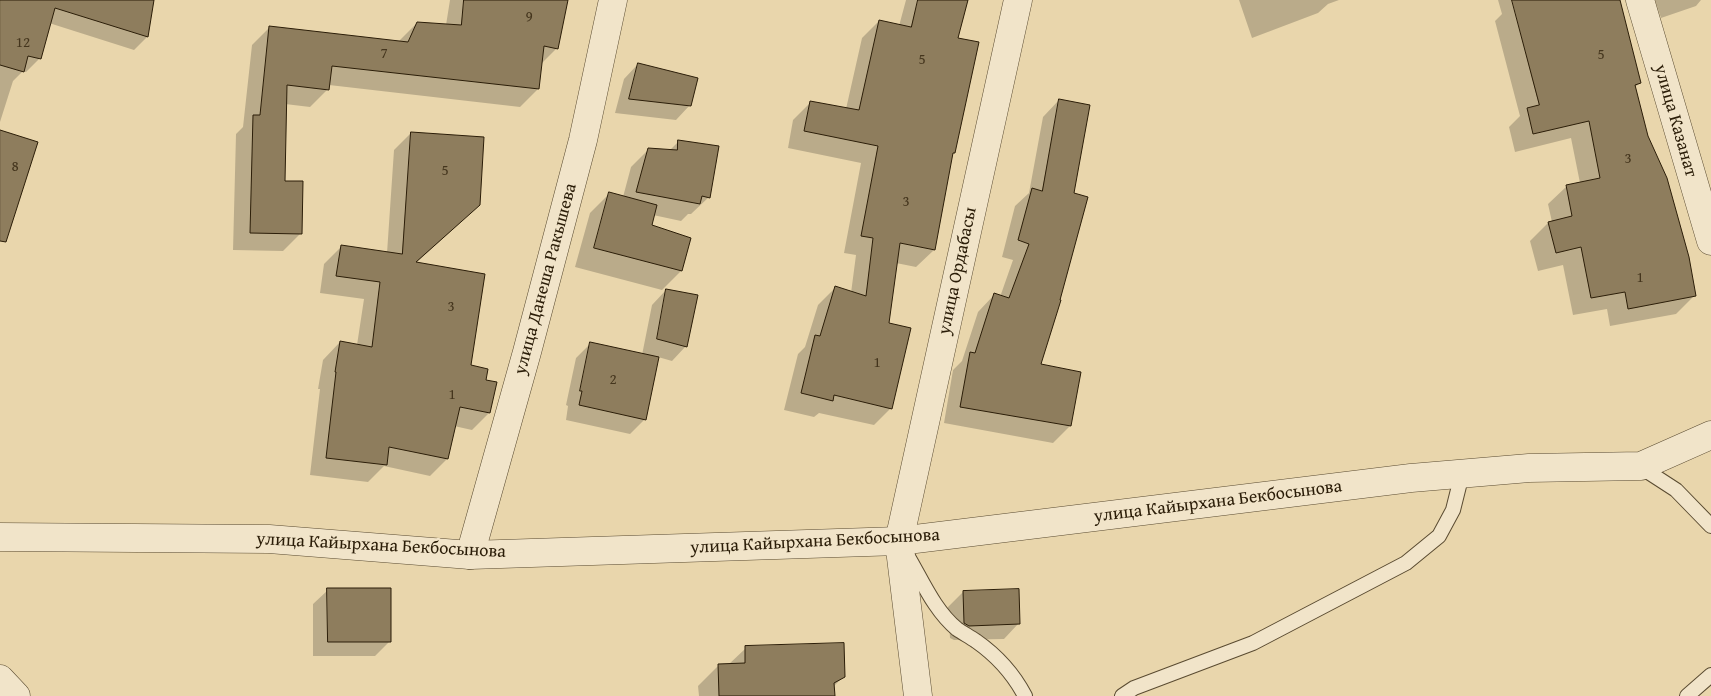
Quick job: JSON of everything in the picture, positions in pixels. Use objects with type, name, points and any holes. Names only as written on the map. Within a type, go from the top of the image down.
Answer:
[{"type":"street","name":"улица Данеша Ракышева","points":[[470,554],[525,361],[584,140],[613,0]]},
{"type":"street","name":"улица Ордабасы","points":[[918,696],[899,541],[1018,0]]},
{"type":"street","name":"улица Казанат","points":[[1640,0],[1711,241]]},
{"type":"street","name":"улица Кайырхана Бекбосынова","points":[[0,537],[270,539],[470,554],[899,541],[1411,478],[1529,468],[1639,466],[1711,436]]},
{"type":"street","points":[[0,679],[16,696]]},
{"type":"lane","points":[[1639,466],[1676,490],[1711,526]]},
{"type":"lane","points":[[1122,696],[1134,688],[1253,643],[1406,563],[1439,536],[1453,510],[1462,474]]},
{"type":"lane","points":[[899,541],[935,604],[956,628],[978,642],[997,658],[1022,689],[1025,696]]},
{"type":"lane","points":[[1687,696],[1711,675]]},
{"type":"building","points":[[0,0],[154,0],[148,37],[55,8],[41,59],[28,56],[24,72],[0,65]]},
{"type":"building","points":[[464,0],[568,0],[558,49],[544,46],[539,89],[332,66],[329,90],[287,85],[285,181],[303,181],[302,234],[250,233],[253,115],[260,115],[269,26],[408,42],[417,22],[461,25]]},
{"type":"building","points":[[918,0],[968,0],[958,38],[979,42],[955,153],[953,153],[935,250],[900,243],[889,323],[911,328],[892,409],[834,395],[833,401],[801,393],[815,335],[820,336],[835,286],[866,296],[873,238],[861,236],[878,146],[804,131],[810,101],[859,110],[879,20],[911,27]]},
{"type":"building","points":[[1512,0],[1620,0],[1641,83],[1635,85],[1648,136],[1667,178],[1689,257],[1696,296],[1628,309],[1625,292],[1591,298],[1581,247],[1556,253],[1548,222],[1572,216],[1566,185],[1600,178],[1589,121],[1533,134],[1527,108],[1539,105]]},
{"type":"building","points":[[638,63],[698,78],[691,106],[629,99]]},
{"type":"building","points":[[1059,99],[1090,105],[1074,193],[1088,197],[1061,300],[1041,364],[1081,372],[1071,426],[960,407],[970,352],[975,353],[994,293],[1009,298],[1029,244],[1018,240],[1032,188],[1042,191]]},
{"type":"building","points":[[0,130],[38,142],[6,242],[0,241]]},
{"type":"building","points":[[411,132],[484,137],[480,205],[416,262],[485,274],[471,365],[488,369],[486,380],[497,382],[490,413],[460,407],[448,459],[389,447],[387,465],[326,458],[340,341],[372,347],[380,282],[336,276],[341,245],[402,254]]},
{"type":"building","points":[[678,140],[719,146],[710,198],[702,196],[700,204],[636,192],[648,148],[677,150]]},
{"type":"building","points":[[609,192],[657,205],[652,225],[691,238],[682,271],[594,248]]},
{"type":"building","points":[[666,289],[698,295],[687,347],[657,339]]},
{"type":"building","points":[[590,342],[659,357],[646,420],[579,405]]},
{"type":"building","points":[[327,588],[391,588],[391,642],[328,642]]},
{"type":"building","points":[[1019,589],[1020,624],[969,626],[964,623],[963,591]]},
{"type":"building","points":[[844,643],[845,677],[834,683],[835,696],[719,696],[718,664],[745,663],[745,646]]}]
